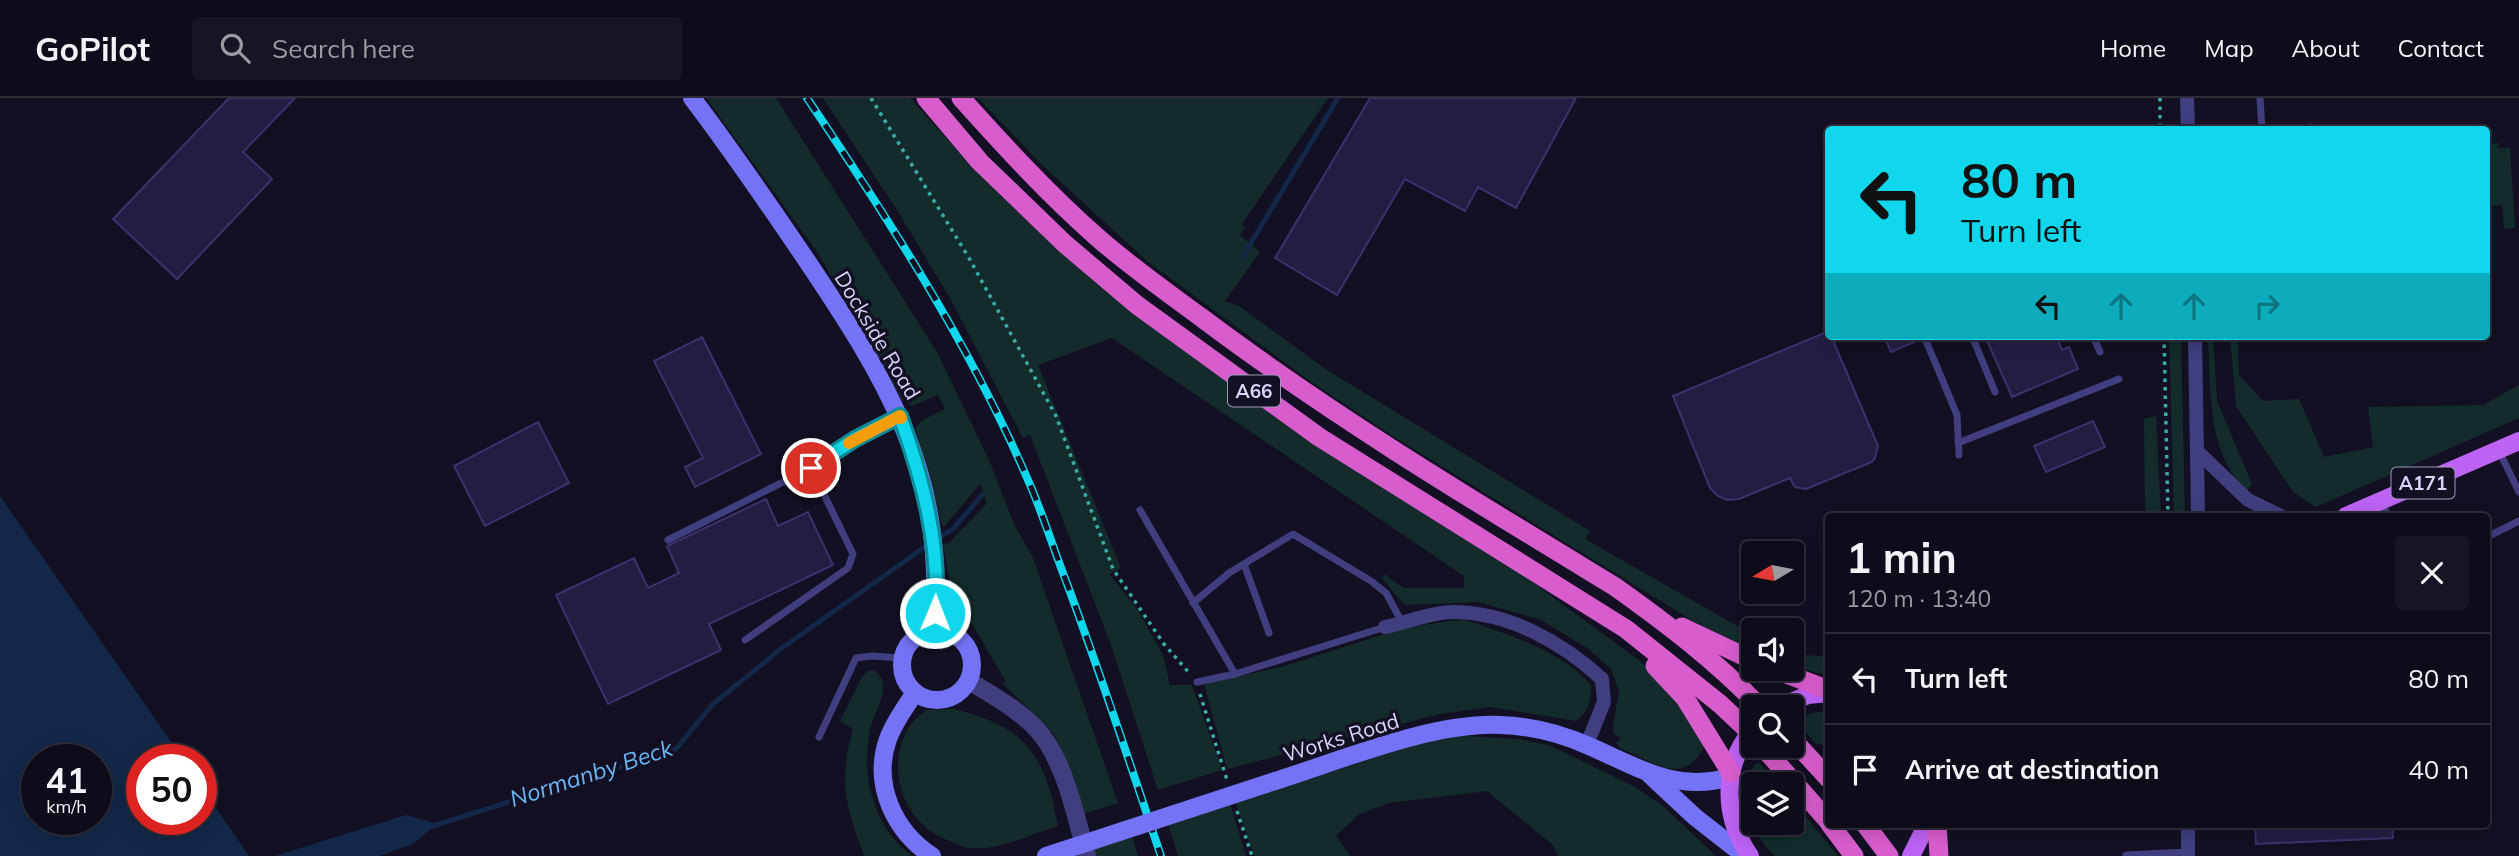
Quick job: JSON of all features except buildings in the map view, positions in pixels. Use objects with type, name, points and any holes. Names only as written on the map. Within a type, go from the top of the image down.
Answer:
[{"type":"highway","name":"A66","points":[[926,98],[980,162],[1065,244],[1137,305],[1319,437],[1626,629],[1741,723]]},
{"type":"highway","name":"A66","points":[[961,98],[1011,154],[1097,237],[1209,323],[1348,422],[1614,586],[1721,667],[1748,695]]},
{"type":"highway","name":"A66","points":[[1653,613],[1741,655]]},
{"type":"highway","name":"A66","points":[[1626,629],[1654,665],[1685,698],[1731,775]]},
{"type":"highway","points":[[1802,681],[1825,690]]},
{"type":"highway","points":[[1804,752],[1825,775]]},
{"type":"highway","name":"A66","points":[[1775,758],[1825,817]]},
{"type":"highway","name":"A66","points":[[1834,828],[1854,856]]},
{"type":"highway","points":[[1869,828],[1889,856]]},
{"type":"highway","points":[[1937,828],[1939,856]]},
{"type":"main road","name":"Dockside Road","points":[[692,98],[833,300],[882,378],[900,416],[920,472],[926,502],[934,556],[936,597],[933,629]]},
{"type":"main road","name":"A171","points":[[2362,513],[2384,509],[2519,441]]},
{"type":"main road","points":[[933,629],[947,630],[962,638],[970,650],[973,664],[969,681],[960,692],[951,698],[936,701],[915,693],[905,680],[901,658],[915,636],[933,629]]},
{"type":"main road","points":[[915,693],[888,739],[882,768],[886,797],[896,820],[910,837],[932,856]]},
{"type":"main road","points":[[1804,697],[1825,693]]},
{"type":"main road","name":"Works Road","points":[[1046,856],[1408,739],[1469,727],[1501,724],[1544,730],[1587,744],[1650,775],[1696,783],[1710,783],[1731,775]]},
{"type":"main road","points":[[1741,748],[1731,775],[1730,810],[1747,856]]},
{"type":"main road","name":"Works Road","points":[[1650,775],[1695,817],[1747,856]]},
{"type":"main road","points":[[1911,856],[1925,828]]},
{"type":"street","points":[[2187,98],[2188,126]]},
{"type":"street","points":[[2195,340],[2198,513]]},
{"type":"street","points":[[2198,452],[2248,500],[2275,513]]},
{"type":"street","points":[[1385,627],[1452,612],[1492,618],[1530,630],[1579,658],[1602,679],[1604,702],[1587,744]]},
{"type":"street","points":[[969,681],[1022,717],[1047,742],[1065,779],[1087,856]]},
{"type":"street","points":[[2188,828],[2188,854]]},
{"type":"lane","points":[[2260,98],[2262,126]]},
{"type":"lane","points":[[1926,340],[1956,415],[1959,455]]},
{"type":"lane","points":[[1974,340],[1995,392]]},
{"type":"lane","points":[[2094,340],[2100,352]]},
{"type":"lane","points":[[1958,443],[2119,379]]},
{"type":"lane","points":[[668,540],[811,468],[855,439],[900,416]]},
{"type":"lane","points":[[2499,450],[2519,492]]},
{"type":"lane","points":[[745,640],[848,568],[852,561],[853,554],[811,468]]},
{"type":"lane","points":[[1140,510],[1235,674]]},
{"type":"lane","points":[[2490,536],[2519,521]]},
{"type":"lane","points":[[1193,603],[1244,564],[1293,534],[1386,593],[1403,624]]},
{"type":"lane","points":[[1244,564],[1269,633]]},
{"type":"lane","points":[[1197,682],[1235,674],[1385,627]]},
{"type":"lane","points":[[819,737],[856,658],[901,658]]},
{"type":"lane","points":[[2126,855],[2188,854]]},
{"type":"path","points":[[871,98],[969,258],[1056,416],[1113,569],[1164,644],[1197,682],[1231,791]]},
{"type":"path","points":[[2160,98],[2160,126]]},
{"type":"path","points":[[2164,340],[2168,513]]},
{"type":"path","points":[[1235,804],[1252,856]]},
{"type":"green space","points":[[706,98],[776,98],[937,352],[989,460],[1014,524],[1033,558],[1118,803],[1084,814],[1076,782],[1054,734],[1003,684],[1005,680],[971,622],[953,598],[943,544],[950,542],[987,503],[980,484],[943,528],[915,428],[923,420],[945,409],[938,395],[912,406],[902,400],[818,253]]},
{"type":"green space","points":[[823,98],[910,98],[974,169],[1031,225],[1142,319],[1322,448],[1498,557],[1640,661],[1674,696],[1704,747],[1695,759],[1677,769],[1667,768],[1621,749],[1616,743],[1621,738],[1614,734],[1613,725],[1619,692],[1611,669],[1587,648],[1541,620],[1479,602],[1406,605],[1382,578],[1384,574],[1404,588],[1464,588],[1464,576],[1112,338],[1038,365],[1121,568],[1109,574],[1138,610],[1163,655],[1170,685],[1192,685],[1222,770],[1158,790],[1111,645],[1030,435],[1023,438],[951,300],[897,210]]},
{"type":"green space","points":[[978,98],[1328,98],[1242,224],[1245,227],[1240,235],[1260,252],[1225,301],[1239,306],[1324,368],[1590,531],[1585,539],[1741,628],[1741,644],[1693,621],[1394,437],[1310,381],[1147,261],[1041,164]]},
{"type":"green space","points":[[2501,143],[2496,148],[2510,148],[2515,228],[2504,229],[2502,205],[2490,206],[2490,144]]},
{"type":"green space","points":[[2169,340],[2181,340],[2185,513],[2174,513]]},
{"type":"green space","points":[[2208,340],[2213,340],[2217,401],[2252,484],[2247,490],[2224,458],[2217,438],[2211,397]]},
{"type":"green space","points":[[2230,340],[2238,340],[2239,375],[2263,401],[2299,399],[2324,457],[2373,447],[2368,407],[2483,405],[2519,385],[2519,418],[2316,507],[2293,492],[2236,406]]},
{"type":"green space","points":[[2156,416],[2161,513],[2145,513],[2144,419]]},
{"type":"green space","points":[[1463,619],[1532,645],[1564,662],[1591,685],[1590,701],[1584,714],[1576,721],[1490,707],[1440,714],[1227,769],[1204,684],[1285,666],[1403,628]]},
{"type":"green space","points":[[1804,654],[1825,657],[1825,675],[1804,669]]},
{"type":"green space","points":[[874,670],[881,678],[883,686],[867,747],[869,783],[879,816],[888,831],[912,856],[864,856],[846,794],[846,764],[853,729],[840,721],[862,677],[868,671]]},
{"type":"green space","points":[[954,709],[999,725],[1028,747],[1046,780],[1058,826],[992,847],[970,848],[930,831],[918,819],[908,806],[898,774],[902,741],[912,724],[926,710]]},
{"type":"green space","points":[[1825,712],[1825,745],[1816,744],[1804,730],[1804,716]]},
{"type":"green space","points":[[1462,736],[1518,739],[1551,746],[1633,786],[1663,806],[1716,856],[1558,856],[1553,845],[1487,791],[1389,803],[1358,815],[1336,836],[1350,856],[1254,856],[1236,803],[1431,739]]},
{"type":"green space","points":[[1759,763],[1768,772],[1752,772],[1754,764]]},
{"type":"green space","points":[[1230,804],[1246,856],[1178,856],[1168,824]]},
{"type":"green space","points":[[1804,814],[1838,856],[1775,856],[1759,836],[1804,835]]},
{"type":"green space","points":[[1132,836],[1138,856],[1095,856],[1092,848]]},
{"type":"water","points":[[0,496],[173,744],[126,744],[126,835],[217,835],[217,809],[249,856],[0,856]]},
{"type":"water","points":[[406,815],[437,824],[413,844],[380,856],[275,856]]},
{"type":"waterway","name":"Normanby Beck","points":[[1243,256],[1338,98]]},
{"type":"waterway","name":"Normanby Beck","points":[[937,539],[954,528],[982,495]]},
{"type":"waterway","name":"Normanby Beck","points":[[433,826],[676,749],[713,704],[782,648],[929,544]]},
{"type":"railway","points":[[807,98],[928,287],[1008,436],[1036,499],[1079,615],[1161,856]]},
{"type":"slow traffic","points":[[849,443],[900,416],[901,418]]},
{"type":"route","points":[[811,468],[855,439],[900,416],[920,472],[926,502],[934,556],[935,613]]}]
